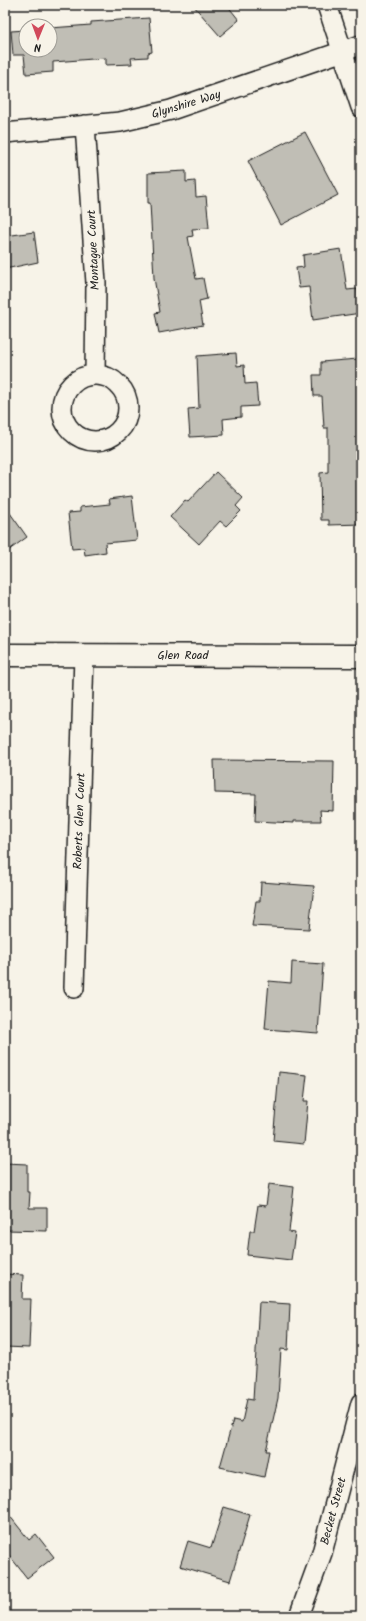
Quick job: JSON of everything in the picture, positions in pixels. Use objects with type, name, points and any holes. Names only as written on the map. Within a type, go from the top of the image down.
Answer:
[{"type":"main road","name":"Glen Road","points":[[5,655],[361,656]]},
{"type":"street","points":[[326,5],[361,107]]},
{"type":"street","name":"Glynshire Way","points":[[5,133],[120,122],[171,110],[361,45]]},
{"type":"street","name":"Montague Court","points":[[85,125],[96,283],[94,375]]},
{"type":"street","name":"Roberts Glen Court","points":[[74,988],[84,655]]},
{"type":"street","name":"Becket Street","points":[[299,1616],[322,1553],[361,1403]]},
{"type":"building","points":[[193,5],[227,5],[239,20],[220,36]]},
{"type":"building","points":[[149,18],[152,52],[148,53],[148,57],[131,58],[132,64],[106,65],[106,58],[53,62],[53,72],[26,74],[24,58],[58,58],[58,27],[91,25],[91,22]]},
{"type":"building","points":[[11,31],[18,31],[18,55],[13,55]]},
{"type":"building","points":[[305,132],[338,195],[281,225],[248,161]]},
{"type":"building","points":[[186,171],[186,182],[195,181],[196,197],[206,196],[209,228],[192,229],[193,236],[188,237],[196,279],[203,278],[207,299],[199,301],[203,325],[159,333],[155,313],[160,312],[154,278],[150,203],[148,203],[148,173]]},
{"type":"building","points":[[34,232],[38,262],[5,269],[5,236]]},
{"type":"building","points":[[341,249],[347,290],[357,289],[361,313],[313,320],[309,287],[299,288],[296,268],[304,267],[303,255]]},
{"type":"building","points":[[236,353],[237,366],[244,365],[245,384],[256,383],[258,406],[241,407],[241,417],[223,419],[224,435],[190,437],[188,409],[199,408],[197,356]]},
{"type":"building","points":[[358,359],[359,374],[361,374],[361,524],[329,525],[329,520],[321,520],[320,473],[328,472],[328,428],[324,428],[322,396],[314,396],[313,375],[321,375],[321,362]]},
{"type":"building","points":[[216,472],[243,498],[236,506],[241,511],[226,526],[220,521],[199,544],[170,517],[185,500],[188,502]]},
{"type":"building","points":[[132,496],[137,540],[105,543],[106,552],[85,555],[84,548],[72,549],[68,513],[80,512],[80,507],[110,504],[109,499]]},
{"type":"building","points":[[5,506],[27,537],[5,553]]},
{"type":"building","points":[[214,760],[334,761],[333,811],[320,810],[321,821],[294,821],[294,823],[255,821],[256,794],[215,793]]},
{"type":"building","points":[[261,882],[314,886],[309,929],[252,926],[256,901],[260,901]]},
{"type":"building","points":[[292,962],[323,964],[318,1033],[265,1029],[269,981],[291,983]]},
{"type":"building","points":[[279,1072],[307,1075],[304,1101],[308,1101],[304,1144],[273,1141]]},
{"type":"building","points":[[5,1163],[27,1164],[27,1192],[30,1192],[29,1208],[47,1208],[47,1231],[5,1230]]},
{"type":"building","points":[[269,1184],[294,1187],[289,1232],[295,1233],[291,1260],[247,1255],[250,1231],[254,1231],[258,1205],[266,1206]]},
{"type":"building","points":[[5,1274],[23,1275],[22,1299],[31,1299],[29,1348],[5,1347]]},
{"type":"building","points":[[259,1302],[290,1304],[288,1350],[281,1349],[278,1398],[266,1451],[269,1451],[264,1477],[220,1467],[233,1420],[242,1422],[247,1399],[253,1400]]},
{"type":"building","points":[[224,1507],[250,1515],[230,1581],[180,1566],[188,1541],[211,1548]]},
{"type":"building","points":[[5,1510],[29,1540],[36,1534],[54,1557],[27,1578],[5,1550]]}]
